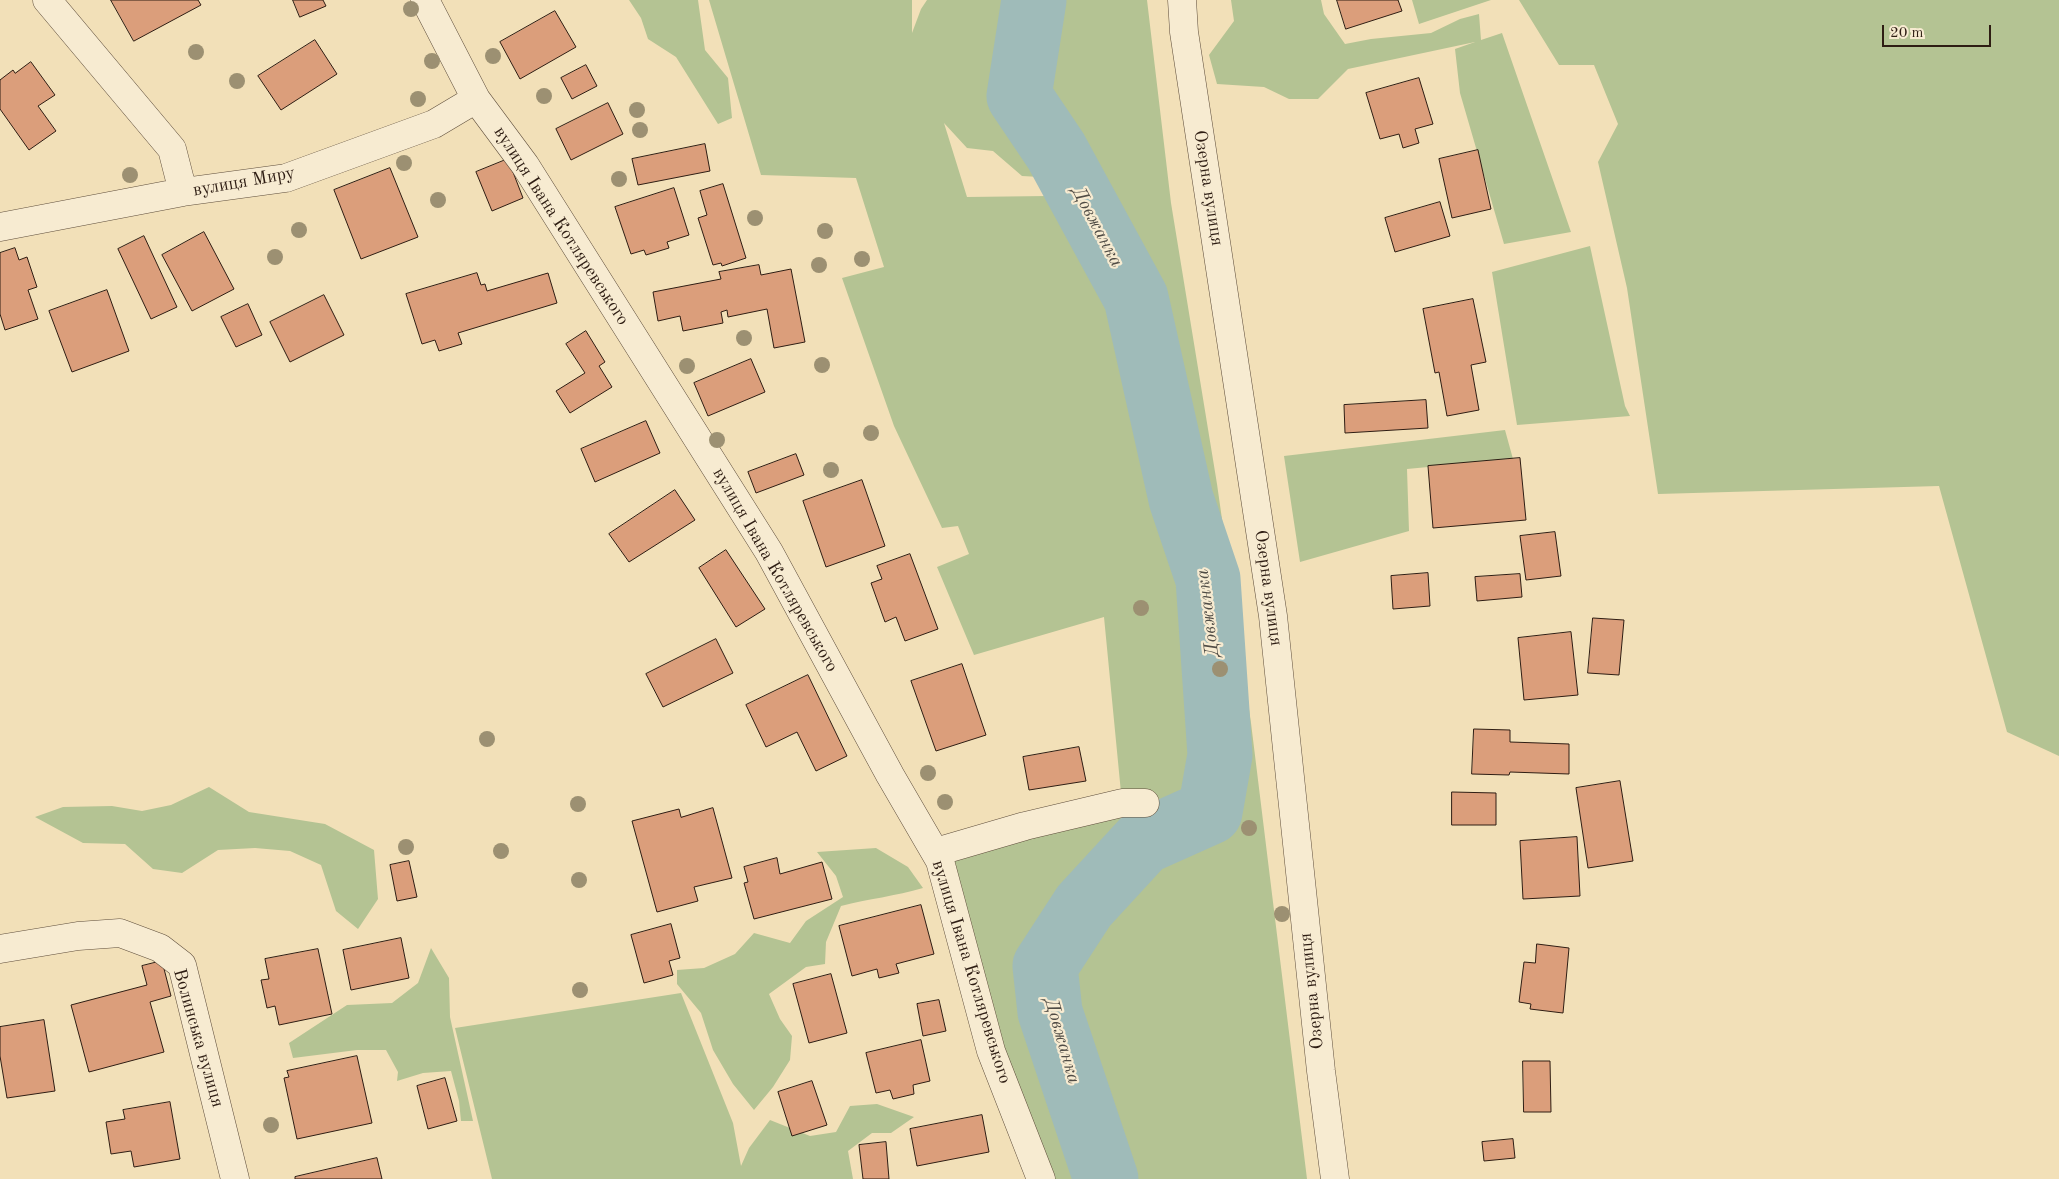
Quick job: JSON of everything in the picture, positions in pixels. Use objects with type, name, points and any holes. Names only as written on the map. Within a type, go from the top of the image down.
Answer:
[{"type":"street","points":[[47,0],[172,149],[183,192]]},
{"type":"street","name":"вулиця Івана Котляревського","points":[[425,0],[476,99],[525,165],[769,552],[890,775],[936,852],[991,1051],[1041,1179]]},
{"type":"street","name":"Озерна вулиця","points":[[1182,0],[1184,32],[1273,616],[1321,1071],[1335,1179]]},
{"type":"street","name":"вулиця Миру","points":[[0,227],[183,192],[286,178],[434,124],[476,99]]},
{"type":"street","points":[[936,852],[1025,826],[1113,805],[1145,803]]},
{"type":"street","name":"Волинська вулиця","points":[[0,950],[78,936],[120,933],[160,948],[182,965],[235,1179]]},
{"type":"green space","points":[[629,0],[698,0],[705,50],[728,78],[732,118],[718,124],[676,57],[648,39],[641,18]]},
{"type":"green space","points":[[709,0],[912,0],[912,33],[921,9],[927,0],[1147,0],[1171,203],[1217,484],[1251,723],[1307,1179],[1041,1179],[940,861],[1122,803],[1104,617],[974,655],[937,567],[969,554],[958,526],[942,528],[894,426],[842,278],[884,267],[856,178],[761,175]],"holes":[[[944,123],[967,148],[993,151],[1022,176],[1040,177],[1047,196],[967,197]]]},
{"type":"green space","points":[[1231,0],[1321,0],[1324,14],[1345,44],[1371,39],[1431,33],[1460,19],[1479,14],[1481,40],[1502,33],[1571,232],[1504,244],[1460,93],[1455,49],[1475,42],[1348,69],[1318,99],[1289,99],[1264,87],[1217,84],[1209,55],[1234,21]]},
{"type":"green space","points":[[1412,0],[1491,0],[1419,24]]},
{"type":"green space","points":[[1519,0],[2059,0],[2059,756],[2007,732],[1939,486],[1658,494],[1627,288],[1598,162],[1618,124],[1594,65],[1559,65]]},
{"type":"green space","points":[[1590,246],[1625,406],[1630,416],[1517,425],[1492,272]]},
{"type":"green space","points":[[1505,430],[1513,459],[1407,469],[1409,531],[1300,562],[1284,456]]},
{"type":"green space","points":[[209,787],[249,812],[325,824],[374,850],[378,899],[358,929],[336,911],[321,865],[290,851],[255,848],[218,850],[182,873],[153,869],[125,844],[83,843],[35,817],[63,807],[112,806],[142,811],[171,805]]},
{"type":"green space","points":[[876,848],[908,867],[923,888],[841,906],[826,942],[825,964],[806,967],[769,994],[780,1019],[792,1036],[790,1060],[773,1087],[754,1110],[733,1084],[713,1050],[701,1013],[677,984],[677,970],[704,968],[735,954],[754,933],[790,943],[806,921],[843,897],[836,876],[817,852]]},
{"type":"green space","points":[[431,948],[449,978],[450,1017],[473,1121],[461,1121],[459,1101],[451,1071],[423,1073],[397,1081],[398,1072],[386,1050],[357,1050],[293,1058],[289,1043],[347,1005],[392,1003],[418,983]]},
{"type":"green space","points":[[681,993],[733,1123],[741,1166],[749,1148],[770,1120],[810,1136],[836,1132],[850,1106],[877,1104],[914,1117],[891,1133],[872,1133],[848,1151],[853,1179],[492,1179],[455,1028]]},
{"type":"building","points":[[111,0],[198,0],[201,5],[134,41]]},
{"type":"building","points":[[293,0],[323,0],[326,6],[300,17]]},
{"type":"building","points":[[1337,0],[1398,0],[1402,11],[1346,29]]},
{"type":"building","points":[[555,11],[576,47],[520,79],[500,42]]},
{"type":"building","points":[[315,40],[337,74],[281,110],[258,76]]},
{"type":"building","points":[[31,62],[55,95],[38,106],[56,131],[29,150],[0,109],[0,80],[13,70],[15,73]]},
{"type":"building","points":[[586,65],[597,86],[572,99],[561,78]]},
{"type":"building","points":[[1419,78],[1433,124],[1415,129],[1419,143],[1403,148],[1399,134],[1380,139],[1366,93]]},
{"type":"building","points":[[608,103],[623,134],[571,160],[556,129]]},
{"type":"building","points":[[705,144],[710,171],[638,185],[632,159]]},
{"type":"building","points":[[1478,150],[1491,209],[1452,218],[1439,159]]},
{"type":"building","points":[[508,159],[523,198],[492,211],[476,172]]},
{"type":"building","points":[[390,168],[418,237],[361,259],[334,190]]},
{"type":"building","points":[[723,184],[746,258],[722,266],[721,263],[713,265],[698,218],[707,215],[700,191]]},
{"type":"building","points":[[674,188],[689,235],[667,242],[669,248],[646,255],[644,250],[631,254],[615,207]]},
{"type":"building","points":[[1440,202],[1450,236],[1395,252],[1385,218]]},
{"type":"building","points":[[204,232],[234,289],[192,311],[162,255]]},
{"type":"building","points":[[144,236],[177,307],[151,319],[118,249]]},
{"type":"building","points":[[15,248],[19,260],[27,257],[37,287],[28,290],[38,319],[5,330],[0,314],[0,253]]},
{"type":"building","points":[[759,265],[761,275],[791,269],[805,342],[774,348],[767,309],[728,317],[727,310],[721,312],[723,323],[683,331],[680,316],[658,321],[653,292],[721,279],[719,272]]},
{"type":"building","points":[[477,273],[481,285],[485,284],[487,291],[548,273],[557,303],[458,333],[462,344],[439,351],[435,340],[422,344],[406,294]]},
{"type":"building","points":[[107,290],[129,351],[72,372],[49,311]]},
{"type":"building","points":[[324,295],[344,335],[290,362],[270,322]]},
{"type":"building","points":[[1473,299],[1486,362],[1471,365],[1479,410],[1447,416],[1439,372],[1435,373],[1423,309]]},
{"type":"building","points":[[248,304],[262,335],[236,347],[221,317]]},
{"type":"building","points":[[586,331],[605,362],[599,366],[612,387],[570,413],[556,391],[585,373],[566,344]]},
{"type":"building","points":[[751,359],[765,392],[708,416],[694,383]]},
{"type":"building","points":[[1426,400],[1428,428],[1345,433],[1344,405]]},
{"type":"building","points":[[646,421],[660,453],[595,482],[581,449]]},
{"type":"building","points":[[796,454],[804,475],[756,493],[748,472]]},
{"type":"building","points":[[1520,458],[1526,520],[1433,528],[1428,466]]},
{"type":"building","points":[[862,480],[885,546],[826,567],[803,501]]},
{"type":"building","points":[[675,490],[695,520],[629,562],[609,534]]},
{"type":"building","points":[[1555,532],[1561,576],[1526,580],[1520,536]]},
{"type":"building","points":[[726,550],[765,609],[736,627],[699,568]]},
{"type":"building","points":[[910,554],[938,629],[905,641],[896,617],[885,622],[871,583],[882,579],[877,566]]},
{"type":"building","points":[[1428,573],[1430,606],[1393,609],[1391,576]]},
{"type":"building","points":[[1520,574],[1522,597],[1477,601],[1475,577]]},
{"type":"building","points":[[1593,618],[1624,620],[1619,675],[1588,673]]},
{"type":"building","points":[[1571,632],[1578,695],[1524,700],[1518,638]]},
{"type":"building","points":[[716,639],[733,673],[663,707],[646,674]]},
{"type":"building","points":[[962,664],[986,735],[936,751],[911,681]]},
{"type":"building","points":[[808,675],[847,756],[816,771],[797,732],[766,747],[746,705]]},
{"type":"building","points":[[1474,729],[1510,730],[1510,742],[1569,744],[1569,774],[1510,772],[1509,775],[1472,774]]},
{"type":"building","points":[[1079,747],[1086,781],[1029,790],[1023,757]]},
{"type":"building","points":[[1620,781],[1633,861],[1588,868],[1576,788]]},
{"type":"building","points":[[1452,792],[1496,793],[1496,825],[1452,825]]},
{"type":"building","points":[[713,808],[732,878],[694,887],[698,901],[657,912],[632,821],[679,809],[681,817]]},
{"type":"building","points":[[1577,837],[1580,896],[1523,899],[1520,841]]},
{"type":"building","points":[[777,858],[780,874],[822,862],[832,899],[754,919],[744,883],[748,882],[744,867]]},
{"type":"building","points":[[409,861],[417,897],[397,901],[390,865]]},
{"type":"building","points":[[921,905],[934,954],[896,964],[899,973],[879,978],[877,969],[852,976],[839,926]]},
{"type":"building","points":[[671,924],[680,958],[669,961],[673,975],[644,983],[631,935]]},
{"type":"building","points":[[401,938],[409,978],[351,990],[343,950]]},
{"type":"building","points":[[1537,944],[1569,948],[1563,1013],[1530,1009],[1531,1004],[1519,1002],[1524,962],[1535,963]]},
{"type":"building","points":[[318,949],[332,1014],[279,1025],[275,1006],[267,1008],[261,980],[269,979],[265,959]]},
{"type":"building","points":[[162,961],[171,996],[150,1002],[164,1052],[89,1072],[71,1005],[147,985],[142,966]]},
{"type":"building","points":[[831,974],[847,1033],[809,1043],[793,984]]},
{"type":"building","points":[[939,1000],[946,1031],[923,1036],[917,1004]]},
{"type":"building","points":[[44,1020],[55,1091],[7,1098],[0,1056],[0,1027]]},
{"type":"building","points":[[921,1040],[930,1081],[913,1085],[914,1094],[893,1099],[890,1090],[876,1093],[866,1053]]},
{"type":"building","points":[[357,1056],[372,1123],[297,1139],[284,1078],[289,1077],[287,1071]]},
{"type":"building","points":[[1523,1061],[1550,1061],[1551,1112],[1524,1112]]},
{"type":"building","points":[[445,1078],[457,1121],[428,1129],[417,1086]]},
{"type":"building","points":[[812,1081],[827,1125],[792,1136],[778,1092]]},
{"type":"building","points":[[170,1102],[180,1159],[134,1167],[131,1151],[111,1154],[106,1122],[125,1119],[123,1110]]},
{"type":"building","points":[[982,1115],[989,1152],[917,1166],[910,1129]]},
{"type":"building","points":[[1513,1139],[1515,1158],[1484,1161],[1482,1142]]},
{"type":"building","points":[[886,1142],[889,1179],[863,1179],[859,1145]]},
{"type":"building","points":[[377,1158],[382,1179],[295,1179],[295,1177]]},
{"type":"waterway","name":"Довжанка","points":[[1034,0],[1019,96],[1056,151],[1136,298],[1181,499],[1208,579],[1220,755],[1210,812],[1143,842],[1084,906],[1045,966],[1050,1012],[1106,1179]]}]
